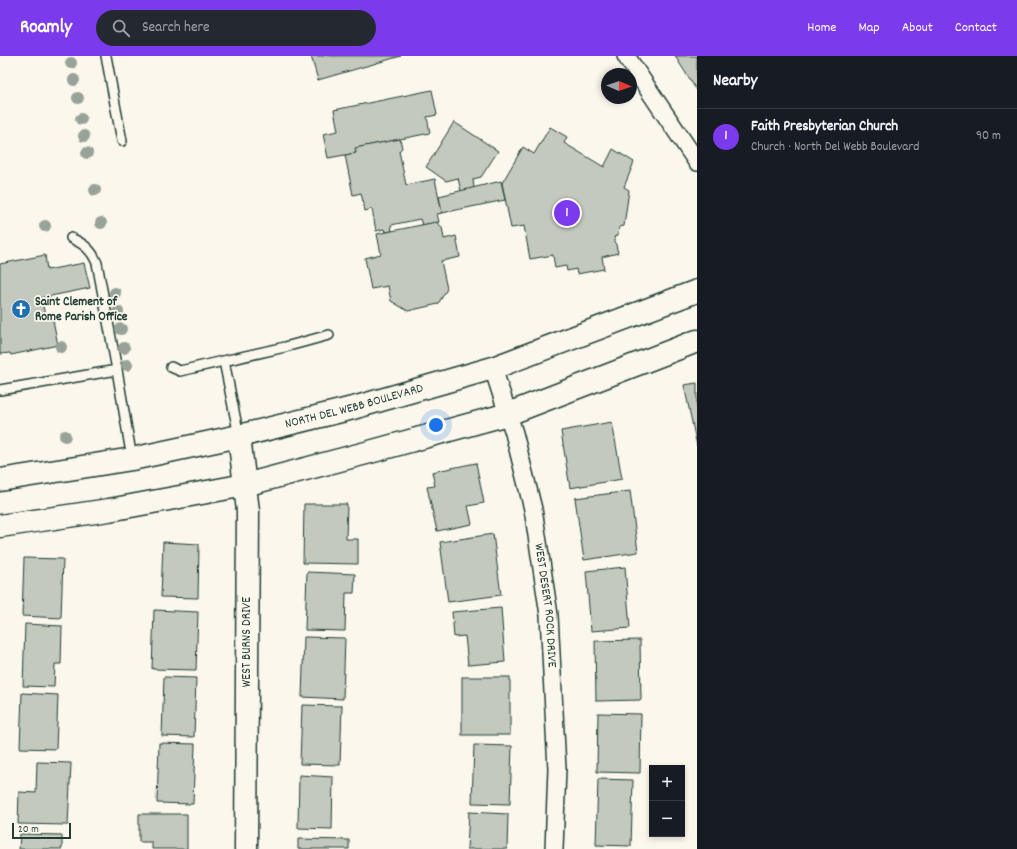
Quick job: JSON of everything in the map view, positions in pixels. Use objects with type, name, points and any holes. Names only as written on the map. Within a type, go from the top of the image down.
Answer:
[{"type":"street","points":[[626,56],[697,162]]},
{"type":"street","name":"NORTH DEL WEBB BOULEVARD","points":[[0,480],[132,459],[239,436],[353,408],[492,368],[697,291]]},
{"type":"street","points":[[0,526],[109,510],[245,485],[508,414],[697,341]]},
{"type":"street","name":"WEST DESERT ROCK DRIVE","points":[[492,368],[508,414],[533,509],[550,615],[557,769],[554,849]]},
{"type":"street","name":"WEST BURNS DRIVE","points":[[239,436],[248,511],[246,849]]},
{"type":"lane","points":[[106,56],[122,141]]},
{"type":"lane","points":[[70,238],[84,243],[92,253],[97,263],[132,459]]},
{"type":"lane","points":[[171,367],[180,371],[329,335]]},
{"type":"lane","points":[[224,361],[239,436]]},
{"type":"lane","points":[[0,390],[116,370]]},
{"type":"building","points":[[311,56],[401,56],[318,80]]},
{"type":"building","points":[[675,56],[697,56],[697,91]]},
{"type":"building","points":[[432,90],[437,115],[427,117],[430,133],[356,148],[356,153],[328,158],[323,134],[338,131],[334,110]]},
{"type":"building","points":[[454,122],[498,151],[481,177],[473,179],[474,188],[461,191],[458,178],[446,181],[426,167]]},
{"type":"building","points":[[550,127],[567,137],[564,143],[604,167],[613,149],[634,162],[624,187],[629,190],[624,226],[619,227],[618,235],[614,237],[618,253],[602,257],[604,269],[577,274],[576,269],[567,271],[566,266],[555,268],[553,255],[530,259],[524,226],[511,228],[502,183],[523,147],[534,154]]},
{"type":"building","points":[[400,139],[402,148],[399,151],[406,185],[435,179],[442,213],[437,214],[439,222],[422,225],[420,219],[391,225],[392,231],[385,232],[384,229],[376,231],[372,209],[365,211],[361,193],[353,195],[345,155],[356,153],[355,148]]},
{"type":"building","points":[[501,181],[505,200],[442,213],[439,196]]},
{"type":"building","points":[[436,222],[442,227],[444,239],[456,236],[460,257],[441,261],[447,289],[438,304],[408,311],[391,301],[388,286],[371,289],[365,258],[381,254],[377,234]]},
{"type":"building","points":[[45,255],[47,270],[84,263],[90,288],[41,298],[45,315],[52,315],[58,345],[11,355],[10,353],[0,354],[0,264]]},
{"type":"building","points":[[697,383],[697,446],[684,385]]},
{"type":"building","points":[[612,422],[622,479],[570,488],[561,431]]},
{"type":"building","points":[[476,463],[484,503],[468,506],[472,524],[437,531],[427,487],[435,486],[432,472]]},
{"type":"building","points":[[630,491],[638,552],[584,560],[575,498]]},
{"type":"building","points":[[304,504],[347,504],[346,539],[358,539],[358,564],[303,563]]},
{"type":"building","points":[[493,534],[501,595],[448,602],[440,542]]},
{"type":"building","points":[[163,542],[199,544],[198,598],[161,597]]},
{"type":"building","points":[[24,558],[63,559],[61,618],[22,616]]},
{"type":"building","points":[[625,567],[630,628],[591,631],[586,571]]},
{"type":"building","points":[[307,572],[355,574],[354,593],[346,593],[345,631],[305,630]]},
{"type":"building","points":[[501,608],[505,662],[468,665],[465,636],[454,637],[452,612]]},
{"type":"building","points":[[154,610],[198,612],[196,670],[152,669]]},
{"type":"building","points":[[25,624],[62,626],[61,664],[55,664],[54,687],[23,686]]},
{"type":"building","points":[[304,637],[345,638],[343,699],[302,697]]},
{"type":"building","points":[[640,640],[641,700],[596,701],[595,641]]},
{"type":"building","points":[[164,677],[196,678],[194,737],[162,736]]},
{"type":"building","points":[[462,677],[510,677],[510,735],[462,735]]},
{"type":"building","points":[[22,693],[58,695],[56,749],[20,748]]},
{"type":"building","points":[[302,705],[342,706],[340,765],[300,764]]},
{"type":"building","points":[[598,713],[641,714],[640,773],[597,772]]},
{"type":"building","points":[[159,743],[195,744],[193,804],[157,803]]},
{"type":"building","points":[[474,745],[512,746],[510,804],[472,803]]},
{"type":"building","points":[[37,762],[71,763],[68,825],[18,824],[19,792],[36,793]]},
{"type":"building","points":[[299,775],[333,777],[332,829],[298,828]]},
{"type":"building","points":[[598,779],[633,780],[631,846],[596,845]]},
{"type":"building","points":[[469,812],[508,814],[507,849],[467,849]]},
{"type":"building","points":[[139,814],[187,814],[187,849],[152,849],[152,842],[139,842]]},
{"type":"building","points":[[20,834],[62,835],[62,849],[19,849]]},
{"type":"building","points":[[298,839],[349,840],[349,849],[298,849]]},
{"type":"place","name":"Faith Presbyterian Church","points":[[567,213]]},
{"type":"place","name":"Saint Clement of Rome Parish Office","points":[[21,309]]}]
